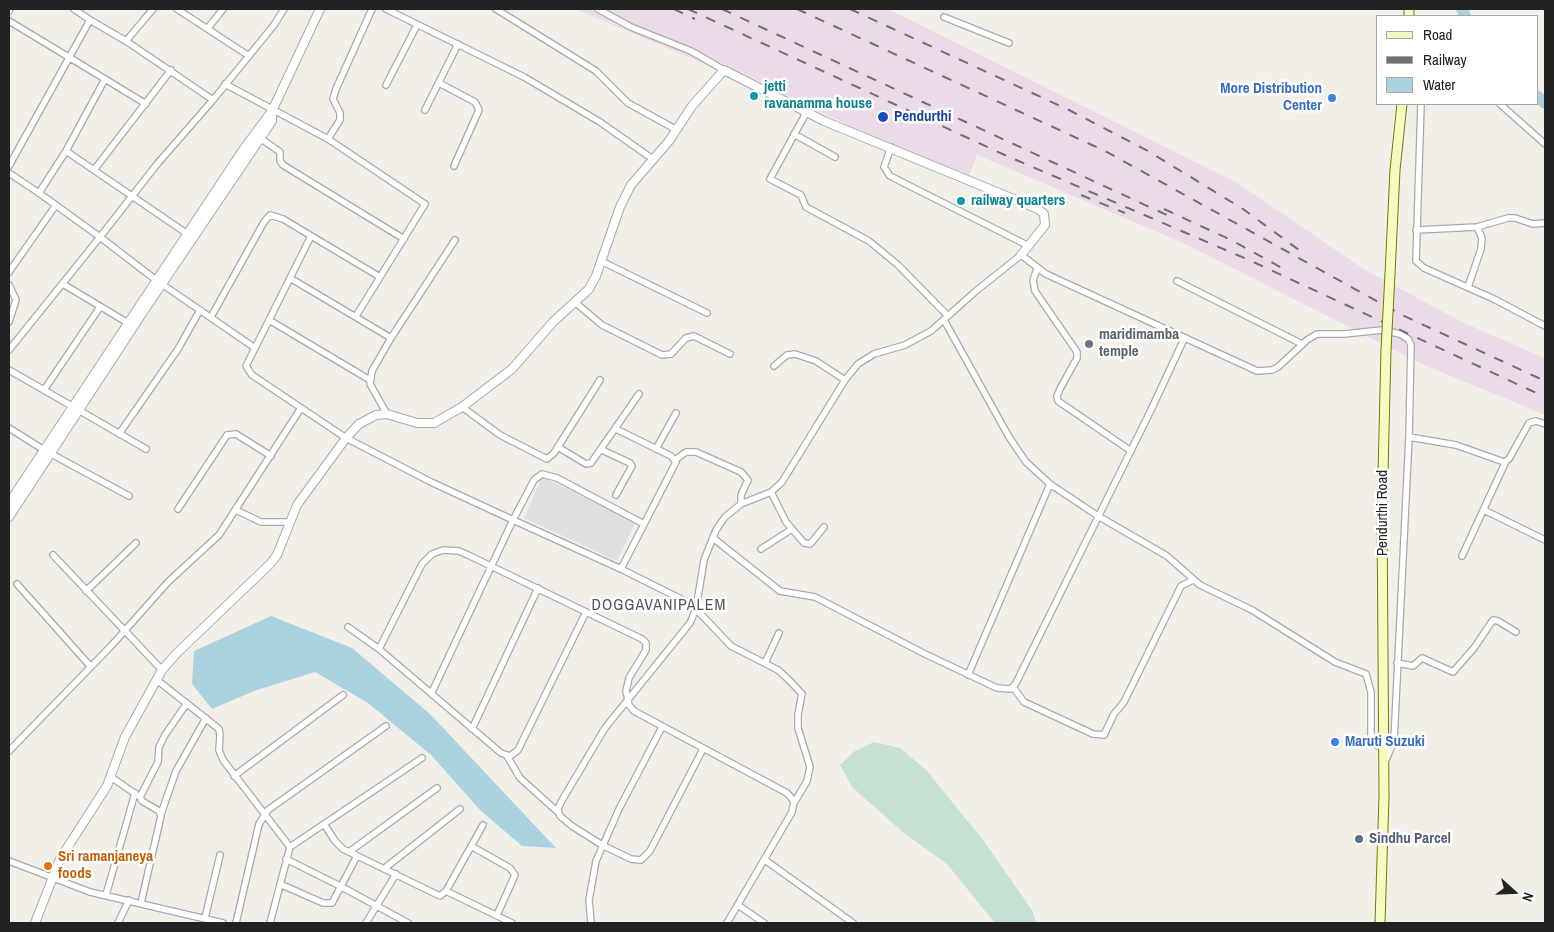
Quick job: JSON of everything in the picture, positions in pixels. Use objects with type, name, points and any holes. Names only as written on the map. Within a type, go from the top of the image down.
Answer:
[{"type":"main road","name":"Pendurthi Road","points":[[1380,923],[1385,762],[1382,512],[1386,350],[1395,170],[1402,105]]},
{"type":"street","points":[[74,9],[126,40],[213,100]]},
{"type":"street","points":[[126,40],[153,9]]},
{"type":"street","points":[[177,9],[249,56]]},
{"type":"street","points":[[208,28],[223,9]]},
{"type":"street","points":[[9,350],[132,196],[274,25],[284,9]]},
{"type":"street","points":[[9,517],[47,452],[243,150],[272,111],[320,9]]},
{"type":"street","points":[[328,139],[340,120],[340,113],[333,99],[336,88],[372,9]]},
{"type":"street","points":[[386,9],[546,90],[600,122],[654,160]]},
{"type":"street","points":[[496,9],[596,71],[628,103],[677,130]]},
{"type":"street","points":[[559,813],[560,802],[605,728],[684,632],[696,609],[704,560],[713,538],[725,517],[740,504],[771,492],[782,482],[845,380],[861,360],[923,336],[1021,255],[1045,225],[1044,214],[1038,209],[806,113],[690,51],[631,27],[598,9]]},
{"type":"street","points":[[944,17],[1009,43]]},
{"type":"street","points":[[9,20],[146,104]]},
{"type":"street","points":[[9,166],[90,20]]},
{"type":"street","points":[[386,85],[417,25]]},
{"type":"street","points":[[425,110],[458,44]]},
{"type":"street","points":[[94,170],[171,70]]},
{"type":"street","points":[[35,923],[51,878],[71,839],[111,777],[125,737],[162,670],[182,648],[270,564],[280,548],[289,522],[308,489],[346,438],[368,418],[387,414],[426,424],[443,419],[512,369],[554,322],[576,303],[593,282],[626,193],[637,177],[654,160],[677,130],[692,106],[724,70]]},
{"type":"street","points":[[39,193],[66,151],[105,79]]},
{"type":"street","points":[[439,83],[475,102],[479,110],[454,166]]},
{"type":"street","points":[[225,84],[272,111],[328,139],[425,204],[356,316]]},
{"type":"street","points":[[1421,105],[1415,258],[1424,268],[1468,287],[1545,326]]},
{"type":"street","points":[[1501,105],[1545,144]]},
{"type":"street","points":[[75,409],[128,323],[159,282],[272,120],[272,111]]},
{"type":"street","points":[[806,113],[770,179],[802,195],[806,207],[869,241],[904,271],[946,318],[1009,437],[1026,462],[1050,484],[1098,516],[1161,552],[1193,580],[1252,610],[1334,662],[1366,674],[1371,692],[1371,739],[1376,745],[1384,747]]},
{"type":"street","points":[[794,134],[835,157]]},
{"type":"street","points":[[260,138],[279,150],[280,161],[283,165],[404,239]]},
{"type":"street","points":[[891,147],[884,167],[890,176],[1029,246]]},
{"type":"street","points":[[66,151],[189,235]]},
{"type":"street","points":[[9,173],[56,205],[159,282],[255,348]]},
{"type":"street","points":[[9,272],[56,205]]},
{"type":"street","points":[[211,318],[268,217],[274,215],[380,277]]},
{"type":"street","points":[[1416,230],[1477,227],[1508,218],[1515,218],[1532,224],[1545,223]]},
{"type":"street","points":[[1468,287],[1481,249],[1482,238],[1477,227]]},
{"type":"street","points":[[312,236],[247,363],[248,372],[346,438],[431,482],[621,569],[696,609],[731,646],[783,673],[802,694],[798,714],[798,728],[810,767],[807,781],[765,860],[727,923]]},
{"type":"street","points":[[370,380],[391,338],[455,240]]},
{"type":"street","points":[[1021,255],[1037,269],[1257,371],[1272,370],[1278,367],[1302,344],[1317,334],[1344,334],[1382,330],[1400,334],[1408,339],[1411,349],[1409,437],[1394,741],[1385,762]]},
{"type":"street","points":[[601,261],[707,313]]},
{"type":"street","points":[[1037,269],[1033,280],[1035,291],[1077,352],[1077,358],[1060,388],[1057,396],[1058,401],[1131,452]]},
{"type":"street","points":[[290,278],[391,338]]},
{"type":"street","points":[[1177,281],[1302,344]]},
{"type":"street","points":[[63,284],[128,323]]},
{"type":"street","points":[[9,285],[16,300],[9,322]]},
{"type":"street","points":[[576,303],[602,325],[662,355],[671,354],[686,338],[694,336],[730,354]]},
{"type":"street","points":[[44,390],[100,307]]},
{"type":"street","points":[[119,434],[178,349],[200,310]]},
{"type":"street","points":[[269,320],[370,380],[387,414]]},
{"type":"street","points":[[713,538],[780,591],[815,597],[968,675],[1004,690],[1013,687],[1131,452],[1184,338]]},
{"type":"street","points":[[774,366],[787,355],[795,354],[816,361],[845,380]]},
{"type":"street","points":[[9,370],[146,449]]},
{"type":"street","points":[[462,407],[500,435],[543,459],[549,458],[600,380]]},
{"type":"street","points":[[558,446],[589,464],[602,450],[639,394]]},
{"type":"street","points":[[9,751],[124,632],[168,582],[219,535],[301,408]]},
{"type":"street","points":[[656,449],[676,413]]},
{"type":"street","points":[[1462,556],[1506,461],[1529,423],[1536,421],[1545,424]]},
{"type":"street","points":[[9,428],[47,452],[129,496]]},
{"type":"street","points":[[616,429],[675,460]]},
{"type":"street","points":[[178,509],[227,435],[236,434],[270,456]]},
{"type":"street","points":[[1409,437],[1456,445],[1498,462],[1506,461]]},
{"type":"street","points":[[602,450],[632,466],[616,495]]},
{"type":"street","points":[[9,503],[47,452]]},
{"type":"street","points":[[621,569],[674,469],[675,460],[686,452],[696,452],[746,476],[748,480],[741,496],[740,504]]},
{"type":"street","points":[[432,692],[534,480],[542,474],[557,478],[644,524]]},
{"type":"street","points":[[968,675],[1050,484]]},
{"type":"street","points":[[771,492],[792,529],[807,545],[812,542],[824,527]]},
{"type":"street","points":[[236,510],[261,522],[289,522]]},
{"type":"street","points":[[1484,510],[1545,540]]},
{"type":"street","points":[[761,549],[792,529]]},
{"type":"street","points":[[86,591],[136,542]]},
{"type":"street","points":[[379,649],[428,557],[437,552],[452,550],[492,566],[638,636],[646,643],[644,654],[629,678],[627,699],[634,711],[787,793],[794,803]]},
{"type":"street","points":[[53,556],[162,670]]},
{"type":"street","points":[[1013,687],[1024,702],[1093,734],[1104,735],[1114,714],[1124,702],[1181,586],[1193,580]]},
{"type":"street","points":[[17,584],[91,667]]},
{"type":"street","points":[[472,728],[538,588]]},
{"type":"street","points":[[507,756],[512,756],[518,750],[586,612]]},
{"type":"street","points":[[1397,663],[1412,666],[1422,658],[1453,672],[1474,648],[1493,620],[1498,620],[1516,632]]},
{"type":"street","points":[[348,628],[379,649],[507,756],[520,778],[572,826],[602,845],[631,859],[644,858],[703,749]]},
{"type":"street","points":[[765,663],[779,632]]},
{"type":"street","points":[[156,680],[206,718],[220,732],[219,750],[234,776],[290,847]]},
{"type":"street","points":[[234,776],[343,695]]},
{"type":"street","points":[[140,797],[158,762],[159,747],[165,735],[187,703]]},
{"type":"street","points":[[141,903],[161,814],[176,771],[206,718]]},
{"type":"street","points":[[236,923],[255,839],[264,814],[281,798],[386,726]]},
{"type":"street","points":[[591,923],[589,909],[591,882],[596,861],[602,845],[662,727]]},
{"type":"street","points":[[270,923],[290,847],[422,758]]},
{"type":"street","points":[[111,777],[161,814]]},
{"type":"street","points":[[348,852],[437,788]]},
{"type":"street","points":[[106,895],[135,793]]},
{"type":"street","points":[[385,868],[460,809]]},
{"type":"street","points":[[324,824],[335,841],[348,852],[385,868],[437,896],[442,896],[446,891],[483,825]]},
{"type":"street","points":[[471,846],[510,868],[516,874],[497,916]]},
{"type":"street","points":[[205,918],[220,855]]},
{"type":"street","points":[[280,884],[327,904],[335,901],[357,856]]},
{"type":"street","points":[[286,859],[377,905],[408,923]]},
{"type":"street","points":[[765,860],[853,923]]},
{"type":"street","points":[[9,861],[51,878],[106,895],[223,923]]},
{"type":"street","points":[[366,923],[396,874]]},
{"type":"street","points":[[446,891],[512,923]]},
{"type":"street","points":[[118,923],[129,900]]},
{"type":"street","points":[[738,905],[764,923]]},
{"type":"shaded area","points":[[576,9],[888,9],[1236,182],[1364,269],[1462,322],[1545,358],[1545,415],[1424,365],[1185,244],[977,155],[966,183],[713,59],[702,63]]},
{"type":"shaded area","points":[[542,477],[636,521],[617,561],[524,518]]},
{"type":"green space","points":[[874,742],[900,748],[927,771],[983,840],[1032,910],[1036,923],[995,923],[947,864],[904,833],[852,787],[840,765],[855,751]]},
{"type":"water","points":[[271,616],[352,648],[430,714],[556,848],[522,846],[481,811],[431,755],[368,703],[315,672],[254,691],[212,709],[192,684],[194,651]]},
{"type":"waterway","points":[[1462,9],[1465,15]]},
{"type":"waterway","points":[[1539,98],[1545,103]]},
{"type":"railway","points":[[674,9],[695,19]]},
{"type":"railway","points":[[688,9],[1007,156],[1249,260],[1545,397]]},
{"type":"railway","points":[[722,9],[1171,217]]},
{"type":"railway","points":[[797,9],[1105,151],[1402,315],[1545,381]]},
{"type":"railway","points":[[850,9],[1069,110],[1148,151],[1243,209],[1299,250]]},
{"type":"railway","points":[[1081,195],[1125,213]]},
{"type":"railway","points":[[1164,209],[1231,240],[1282,268]]},
{"type":"place","name":"jetti ravanamma house","points":[[754,96]]},
{"type":"place","name":"More Distribution Center","points":[[1332,98]]},
{"type":"place","name":"Pendurthi","points":[[883,117]]},
{"type":"place","name":"railway quarters","points":[[961,201]]},
{"type":"place","name":"maridimamba temple","points":[[1089,344]]},
{"type":"place","name":"Maruti Suzuki","points":[[1335,742]]},
{"type":"place","name":"Sindhu Parcel","points":[[1359,839]]},
{"type":"place","name":"Sri ramanjaneya foods","points":[[48,866]]},
{"type":"district","name":"DOGGAVANIPALEM","points":[[659,606]]}]
